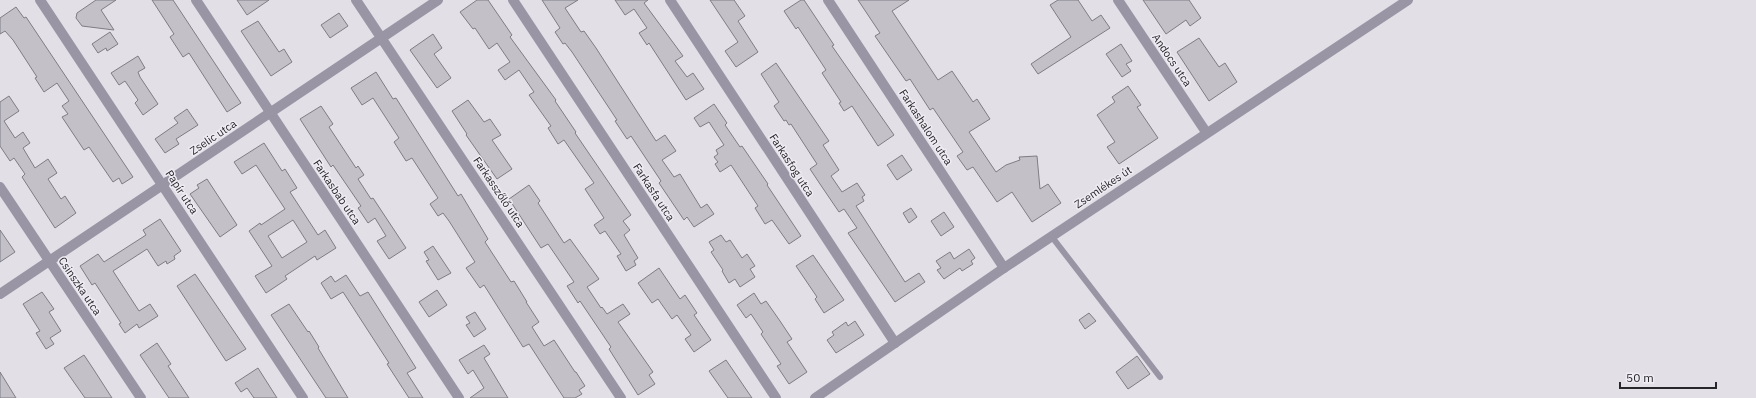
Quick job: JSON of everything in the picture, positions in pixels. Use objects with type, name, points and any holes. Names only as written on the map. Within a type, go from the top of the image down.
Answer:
[{"type":"street","name":"Papír utca","points":[[40,0],[303,398]]},
{"type":"street","name":"Farkasbab utca","points":[[196,0],[459,398]]},
{"type":"street","name":"Farkasszőlő utca","points":[[356,0],[621,398]]},
{"type":"street","name":"Zselic utca","points":[[0,294],[438,0]]},
{"type":"street","name":"Farkasfa utca","points":[[512,0],[776,398]]},
{"type":"street","name":"Farkasfog utca","points":[[670,0],[895,343]]},
{"type":"street","name":"Farkashalom utca","points":[[828,0],[1004,268]]},
{"type":"street","name":"Andocs utca","points":[[1118,0],[1206,132]]},
{"type":"street","name":"Zsemlékes út","points":[[815,398],[1206,132],[1408,0]]},
{"type":"street","name":"Csinszka utca","points":[[0,187],[141,398]]},
{"type":"lane","points":[[1052,237],[1160,377]]},
{"type":"building","points":[[96,0],[116,0],[101,10],[114,30],[82,26],[76,18],[77,13]]},
{"type":"building","points":[[152,0],[173,0],[241,103],[227,112],[189,53],[183,57],[170,37],[174,34]]},
{"type":"building","points":[[237,0],[269,0],[247,15]]},
{"type":"building","points":[[477,0],[488,0],[512,35],[510,37],[556,100],[555,101],[576,132],[575,133],[631,215],[623,221],[630,230],[624,235],[638,258],[634,261],[636,265],[626,271],[617,256],[621,254],[605,231],[600,234],[594,225],[604,218],[585,189],[594,183],[564,140],[558,144],[548,128],[551,126],[529,95],[534,92],[519,70],[505,80],[498,70],[510,62],[497,43],[489,49],[475,28],[473,29],[460,12]]},
{"type":"building","points":[[542,0],[578,0],[565,8],[581,32],[584,31],[596,48],[656,141],[665,135],[676,151],[662,160],[674,177],[680,174],[701,208],[707,204],[714,214],[694,227],[687,217],[684,220],[659,183],[661,181],[631,136],[627,139],[615,121],[617,120],[572,52],[565,43],[563,44],[555,32],[560,28]]},
{"type":"building","points":[[615,0],[648,0],[644,3],[683,56],[675,61],[687,77],[693,73],[704,89],[686,100],[649,43],[647,45],[639,33],[647,28],[634,9],[625,15]]},
{"type":"building","points":[[710,0],[734,0],[745,16],[738,21],[758,52],[736,67],[725,51],[738,42]]},
{"type":"building","points":[[801,0],[804,0],[834,45],[832,46],[894,135],[878,146],[852,106],[844,111],[839,103],[841,102],[822,73],[826,70],[798,27],[796,29],[784,11]]},
{"type":"building","points":[[858,0],[909,0],[892,11],[938,80],[952,71],[973,102],[977,99],[990,119],[969,132],[996,172],[1006,165],[1020,160],[1019,157],[1037,156],[1040,189],[1048,184],[1061,203],[1032,222],[1012,192],[997,202],[973,167],[967,170],[957,156],[963,152],[933,108],[930,110],[910,79],[906,81],[875,36],[880,33]]},
{"type":"building","points":[[1058,0],[1078,0],[1092,21],[1101,15],[1110,28],[1038,74],[1031,64],[1071,37],[1050,5]]},
{"type":"building","points":[[1143,0],[1189,0],[1201,18],[1190,26],[1186,20],[1166,34]]},
{"type":"building","points":[[16,7],[24,18],[26,17],[133,177],[122,184],[119,178],[113,182],[89,147],[84,150],[62,117],[68,114],[62,106],[69,101],[57,83],[44,92],[35,78],[37,77],[13,40],[5,31],[0,34],[0,18]]},
{"type":"building","points":[[339,13],[348,26],[330,38],[321,25]]},
{"type":"building","points":[[258,21],[279,52],[284,49],[292,62],[271,76],[241,31]]},
{"type":"building","points":[[110,32],[118,44],[107,51],[106,48],[98,53],[92,44]]},
{"type":"building","points":[[433,34],[442,48],[434,54],[451,78],[437,88],[410,50]]},
{"type":"building","points":[[1199,38],[1219,67],[1225,63],[1237,82],[1209,101],[1177,52]]},
{"type":"building","points":[[1121,44],[1132,61],[1126,64],[1131,71],[1122,77],[1106,54]]},
{"type":"building","points":[[138,56],[145,68],[138,72],[140,77],[158,104],[143,115],[135,103],[138,100],[125,81],[119,85],[111,73]]},
{"type":"building","points":[[776,63],[829,141],[823,145],[839,170],[831,176],[842,192],[857,183],[865,195],[862,197],[864,201],[856,206],[905,282],[919,273],[925,282],[895,302],[848,233],[857,228],[844,209],[839,212],[810,169],[817,164],[791,124],[789,125],[786,120],[784,121],[774,106],[779,102],[761,74]]},
{"type":"building","points":[[376,72],[393,99],[396,98],[458,196],[461,194],[488,239],[485,242],[511,282],[514,281],[539,322],[532,327],[544,346],[554,340],[585,386],[579,390],[582,394],[575,398],[564,398],[529,344],[523,347],[484,285],[480,288],[466,268],[475,262],[443,213],[438,216],[430,204],[438,198],[412,158],[406,161],[394,142],[399,138],[373,98],[362,105],[351,88]]},
{"type":"building","points":[[1128,86],[1141,105],[1137,107],[1158,138],[1119,164],[1107,147],[1115,142],[1097,115],[1115,102],[1112,97]]},
{"type":"building","points":[[9,96],[19,111],[4,121],[15,138],[23,132],[30,143],[23,148],[35,168],[48,159],[57,173],[48,179],[61,199],[65,196],[76,213],[55,228],[22,177],[25,174],[14,158],[10,161],[0,146],[0,102]]},
{"type":"building","points":[[468,100],[484,122],[490,119],[501,135],[492,140],[512,169],[497,179],[466,135],[467,134],[452,111]]},
{"type":"building","points":[[714,104],[727,123],[725,125],[740,147],[742,146],[801,236],[789,244],[772,220],[765,224],[755,208],[758,206],[731,165],[720,172],[715,164],[718,162],[714,157],[718,154],[716,150],[724,145],[709,122],[700,127],[694,118]]},
{"type":"building","points":[[321,106],[333,124],[329,127],[356,168],[358,166],[364,175],[358,179],[371,199],[373,198],[406,248],[389,259],[377,241],[386,236],[375,218],[368,223],[358,208],[361,206],[333,165],[331,167],[300,119]]},
{"type":"building","points":[[187,109],[198,125],[176,139],[179,144],[165,153],[155,139],[178,123],[174,118]]},
{"type":"building","points":[[264,143],[282,171],[285,169],[297,188],[290,192],[318,235],[325,230],[336,248],[317,260],[315,256],[285,276],[287,279],[266,293],[255,276],[272,266],[249,231],[285,209],[256,165],[242,174],[234,162]],"holes":[[[293,220],[307,242],[282,258],[268,236]]]},
{"type":"building","points":[[902,155],[912,170],[897,180],[887,165]]},
{"type":"building","points":[[207,179],[237,225],[220,237],[190,194],[199,188],[197,185]]},
{"type":"building","points":[[529,185],[540,201],[538,203],[564,243],[570,239],[599,279],[587,287],[601,308],[602,307],[607,314],[623,304],[630,314],[618,322],[653,372],[649,375],[655,384],[638,395],[609,349],[611,347],[580,301],[578,303],[567,286],[574,282],[548,244],[541,248],[509,199]]},
{"type":"building","points":[[911,208],[917,217],[909,223],[903,213]]},
{"type":"building","points":[[944,212],[954,227],[941,236],[931,221]]},
{"type":"building","points":[[160,219],[181,251],[174,256],[175,259],[167,264],[166,261],[158,266],[147,249],[113,271],[139,311],[150,304],[158,316],[139,328],[137,324],[125,333],[119,324],[121,323],[95,283],[92,285],[80,266],[98,254],[104,262],[146,235],[143,230]]},
{"type":"building","points":[[0,230],[15,252],[0,262]]},
{"type":"building","points":[[721,235],[726,242],[730,240],[742,258],[747,254],[755,266],[750,269],[755,277],[740,287],[735,279],[729,283],[722,271],[723,270],[711,252],[714,250],[709,242]]},
{"type":"building","points":[[433,246],[451,273],[438,280],[426,261],[429,260],[424,252]]},
{"type":"building","points":[[969,249],[975,258],[971,261],[973,264],[962,271],[960,268],[944,279],[937,270],[941,268],[936,261],[950,252],[954,259]]},
{"type":"building","points":[[813,255],[844,300],[824,313],[815,299],[817,297],[796,266]]},
{"type":"building","points":[[659,268],[680,299],[685,295],[697,313],[694,315],[711,340],[694,352],[685,339],[691,335],[677,315],[672,319],[658,299],[652,303],[638,283]]},
{"type":"building","points":[[195,274],[246,349],[226,361],[177,286]]},
{"type":"building","points":[[346,275],[360,296],[368,292],[416,368],[407,373],[423,398],[409,398],[387,364],[389,363],[343,292],[331,299],[321,283],[331,276],[335,282]]},
{"type":"building","points":[[437,290],[447,305],[429,317],[419,302]]},
{"type":"building","points":[[42,292],[54,309],[49,312],[61,331],[50,338],[54,344],[46,349],[36,333],[40,331],[23,304]]},
{"type":"building","points":[[754,293],[761,304],[766,301],[780,321],[792,339],[787,342],[807,372],[789,384],[777,366],[781,364],[761,334],[763,332],[751,314],[746,318],[737,305]]},
{"type":"building","points":[[289,304],[308,332],[309,331],[348,398],[326,398],[271,315]]},
{"type":"building","points":[[475,312],[486,329],[474,337],[466,325],[470,323],[466,317]]},
{"type":"building","points":[[1089,313],[1096,321],[1085,329],[1079,320]]},
{"type":"building","points":[[855,321],[864,335],[836,353],[827,340],[834,335],[832,332],[846,322],[848,326]]},
{"type":"building","points":[[157,343],[171,364],[168,366],[189,398],[169,398],[140,355]]},
{"type":"building","points":[[484,345],[490,354],[484,358],[508,398],[470,398],[484,388],[473,370],[468,374],[459,360]]},
{"type":"building","points":[[84,355],[112,398],[85,398],[64,368]]},
{"type":"building","points":[[1137,356],[1150,374],[1128,389],[1116,372]]},
{"type":"building","points":[[726,360],[752,398],[728,398],[709,371]]},
{"type":"building","points":[[258,368],[277,398],[254,398],[247,388],[241,392],[235,383]]},
{"type":"building","points":[[0,372],[16,398],[0,398]]}]
